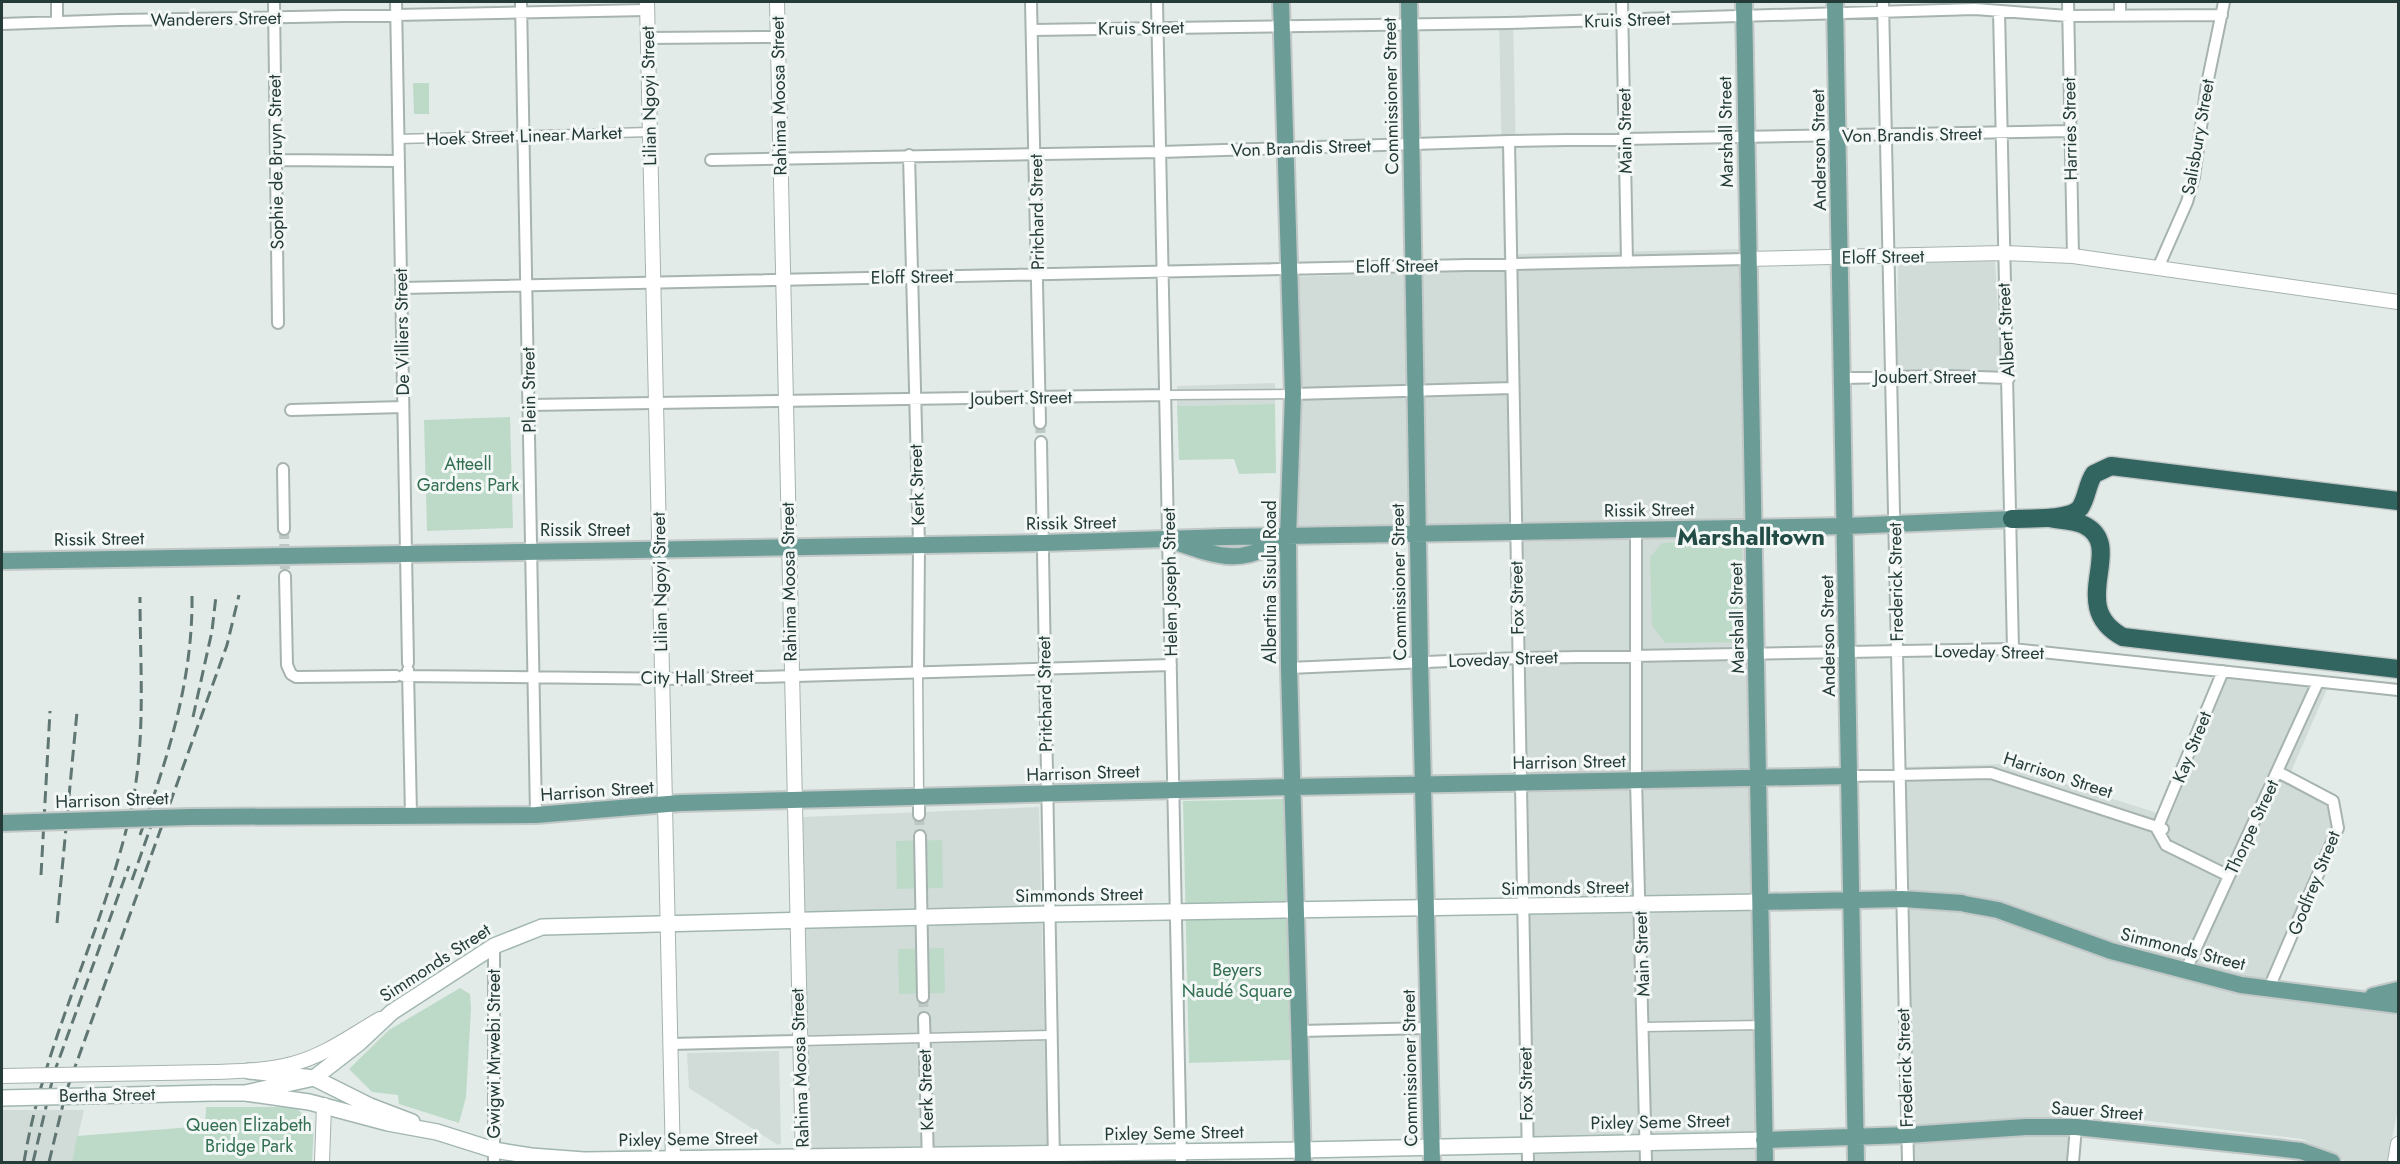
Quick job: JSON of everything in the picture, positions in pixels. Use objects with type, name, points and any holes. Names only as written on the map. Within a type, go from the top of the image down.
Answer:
[{"type":"highway","points":[[2012,519],[2048,518],[2074,513],[2083,502],[2094,474],[2111,466],[2398,501]]},
{"type":"highway","points":[[2048,518],[2083,524],[2096,536],[2101,555],[2097,610],[2110,630],[2123,637],[2237,648],[2398,669]]},
{"type":"main road","name":"Albertina Sisulu Road","points":[[1281,2],[1293,394],[1288,537],[1289,668],[1302,1156]]},
{"type":"main road","name":"Commissioner Street","points":[[1409,2],[1420,661],[1432,1155]]},
{"type":"main road","name":"Anderson Street","points":[[1836,8],[1856,1162]]},
{"type":"main road","name":"Marshall Street","points":[[1744,9],[1758,653],[1765,1162]]},
{"type":"main road","name":"Rissik Street","points":[[2,561],[406,552],[1043,543],[1846,526],[2012,519]]},
{"type":"main road","name":"Harrison Street","points":[[2,823],[189,818],[536,815],[665,805],[794,800],[1293,786],[1849,776]]},
{"type":"main road","name":"Simmonds Street","points":[[245,1093],[314,1078],[359,1043],[392,1012],[494,946],[542,927],[1049,914],[1640,906],[1902,898],[1998,910],[2111,951],[2241,985],[2398,1005]]},
{"type":"main road","points":[[2339,996],[2370,997],[2398,990]]},
{"type":"main road","points":[[249,1071],[314,1078],[370,1106],[437,1132]]},
{"type":"main road","points":[[245,1093],[324,1105],[388,1123],[437,1132]]},
{"type":"main road","name":"Bertha Street","points":[[2,1098],[245,1093]]},
{"type":"main road","name":"Sauer Street","points":[[1856,1138],[2026,1127],[2076,1127],[2284,1149],[2332,1162]]},
{"type":"main road","name":"Pixley Seme Street","points":[[437,1132],[494,1156],[673,1161],[1432,1155],[1528,1145],[1856,1138]]},
{"type":"street","points":[[57,2],[57,22]]},
{"type":"street","name":"Sophie de Bruyn Street","points":[[274,2],[278,323]]},
{"type":"street","name":"De Villiers Street","points":[[396,2],[406,552],[405,672],[411,815]]},
{"type":"street","name":"Rahima Moosa Street","points":[[777,2],[803,1159]]},
{"type":"street","name":"Pritchard Street","points":[[1031,2],[1039,276],[1040,423]]},
{"type":"street","name":"Helen Joseph Street","points":[[1157,2],[1167,395],[1172,789],[1181,1157]]},
{"type":"street","name":"Main Street","points":[[1622,2],[1627,261]]},
{"type":"street","name":"Frederick Street","points":[[1883,2],[1908,1162]]},
{"type":"street","name":"Harries Street","points":[[2068,2],[2073,256]]},
{"type":"street","points":[[2120,2],[2120,16]]},
{"type":"street","name":"Salisbury Street","points":[[2158,268],[2194,177],[2206,84],[2224,2]]},
{"type":"street","name":"Kruis Street","points":[[1032,30],[1623,20],[1744,9],[1836,8],[1883,13],[1975,5],[2000,11],[2068,16],[2222,15]]},
{"type":"street","name":"Wanderers Street","points":[[2,24],[274,18],[521,7],[647,6]]},
{"type":"street","name":"Lilian Ngoyi Street","points":[[647,6],[673,1161]]},
{"type":"street","name":"Plein Street","points":[[521,7],[536,815]]},
{"type":"street","name":"Albert Street","points":[[2000,11],[2004,133],[2002,254],[2012,519],[2013,649]]},
{"type":"street","points":[[648,38],[777,37]]},
{"type":"street","name":"Von Brandis Street","points":[[711,160],[1160,152],[1509,141],[1745,136],[1838,137],[2070,131]]},
{"type":"street","name":"Hoek Street Linear Market","points":[[399,139],[650,132]]},
{"type":"street","name":"Fox Street","points":[[1509,141],[1528,1162]]},
{"type":"street","name":"Kerk Street","points":[[909,155],[919,545],[920,815]]},
{"type":"street","points":[[275,160],[399,161]]},
{"type":"street","name":"Eloff Street","points":[[401,288],[2002,254],[2073,256],[2396,302]]},
{"type":"street","name":"Joubert Street","points":[[1842,378],[1946,376],[2008,378]]},
{"type":"street","name":"Joubert Street","points":[[529,405],[1416,392],[1513,388]]},
{"type":"street","points":[[291,411],[403,407]]},
{"type":"street","name":"Pritchard Street","points":[[1041,442],[1054,1158]]},
{"type":"street","points":[[283,469],[284,529]]},
{"type":"street","name":"Main Street","points":[[1636,530],[1636,780],[1646,1162]]},
{"type":"street","name":"City Hall Street","points":[[285,576],[287,665],[291,674],[296,677],[405,672],[662,679],[1171,665]]},
{"type":"street","name":"Loveday Street","points":[[1289,668],[1518,658],[2013,649],[2398,690]]},
{"type":"street","name":"Kay Street","points":[[2161,827],[2223,671]]},
{"type":"street","name":"Thorpe Street","points":[[2185,972],[2318,682]]},
{"type":"street","name":"Godfrey Street","points":[[2269,988],[2338,828],[2333,801],[2278,772]]},
{"type":"street","name":"Harrison Street","points":[[1849,776],[1991,773],[2161,827]]},
{"type":"street","points":[[2161,827],[2166,845],[2230,873]]},
{"type":"street","points":[[920,836],[924,997]]},
{"type":"street","name":"Gwigwi Mrwebi Street","points":[[494,946],[494,1156]]},
{"type":"street","points":[[2,1076],[249,1071],[291,1065],[309,1058],[392,1012]]},
{"type":"street","name":"Kerk Street","points":[[924,1018],[928,1159]]},
{"type":"street","points":[[1644,1027],[1762,1025]]},
{"type":"street","points":[[1300,1031],[1429,1028]]},
{"type":"street","points":[[670,1044],[1052,1035]]},
{"type":"street","points":[[322,1162],[324,1105]]},
{"type":"street","points":[[2073,1162],[2076,1127]]},
{"type":"street","points":[[2395,1162],[2398,1144]]},
{"type":"shaded area","points":[[1513,17],[1518,254],[1741,249],[1748,532],[1293,544],[1288,277],[1504,270],[1499,18]]},
{"type":"shaded area","points":[[1995,259],[2001,372],[1946,376],[1897,371],[1898,262]]},
{"type":"shaded area","points":[[1275,383],[1275,404],[1177,406],[1177,386]]},
{"type":"shaded area","points":[[1749,536],[1758,1162],[1533,1162],[1521,542]]},
{"type":"shaded area","points":[[2226,678],[2327,689],[2290,774],[2337,796],[2341,828],[2274,981],[2398,993],[2398,1109],[2387,1162],[2347,1162],[2302,1139],[2074,1112],[2068,1162],[1911,1162],[1904,767],[2002,764],[2170,817]]},
{"type":"shaded area","points":[[1039,807],[1047,1148],[808,1151],[803,817]]},
{"type":"shaded area","points":[[779,1051],[781,1143],[778,1145],[689,1088],[687,1053]]},
{"type":"shaded area","points":[[2,1110],[84,1110],[72,1162],[2,1162]]},
{"type":"green space","points":[[413,83],[429,83],[429,114],[414,114]]},
{"type":"green space","points":[[1275,404],[1276,473],[1239,474],[1234,459],[1179,460],[1177,406]]},
{"type":"green space","name":"Atteell Gardens Park","points":[[510,417],[513,528],[427,531],[424,420]]},
{"type":"green space","points":[[1742,541],[1743,642],[1665,643],[1652,626],[1650,557],[1662,543]]},
{"type":"green space","name":"Beyers Naudé Square","points":[[1284,799],[1290,1060],[1189,1063],[1183,801]]},
{"type":"green space","points":[[942,840],[943,888],[897,889],[896,841]]},
{"type":"green space","points":[[944,948],[945,993],[899,994],[898,949]]},
{"type":"green space","points":[[460,988],[470,994],[471,1008],[466,1097],[459,1123],[399,1104],[398,1095],[372,1092],[349,1069],[389,1030]]},
{"type":"green space","name":"Queen Elizabeth Bridge Park","points":[[206,1107],[295,1107],[314,1124],[312,1162],[72,1162],[77,1136],[205,1126]]},
{"type":"tunnel","points":[[1040,423],[1041,442]]},
{"type":"tunnel","points":[[284,529],[285,576]]},
{"type":"tunnel","points":[[919,815],[920,836]]},
{"type":"tunnel","points":[[923,997],[924,1018]]},
{"type":"railway","points":[[49,1162],[66,1092],[227,645],[239,595]]},
{"type":"railway","points":[[140,835],[177,718],[188,658],[192,596]]},
{"type":"railway","points":[[193,717],[212,631],[216,596]]},
{"type":"railway","points":[[24,1162],[33,1116],[46,1071],[107,895],[132,805],[141,727],[140,597]]},
{"type":"railway","points":[[41,875],[50,711]]},
{"type":"railway","points":[[57,923],[77,712]]},
{"type":"railway","points":[[132,880],[151,826]]},
{"type":"railway","points":[[33,1162],[54,1073],[129,866]]},
{"type":"district","name":"Marshalltown","points":[[1751,536]]}]
